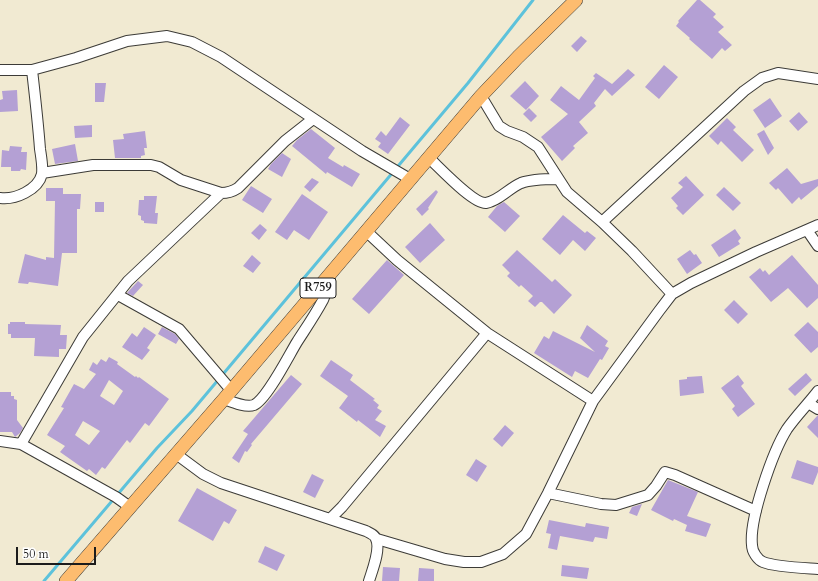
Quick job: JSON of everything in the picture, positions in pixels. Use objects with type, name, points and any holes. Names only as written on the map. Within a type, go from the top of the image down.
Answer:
[{"type":"main road","name":"R759","points":[[66,581],[228,394],[481,96],[576,0]]},
{"type":"street","points":[[0,70],[32,70],[76,58],[127,41],[167,36],[192,42],[221,57],[362,151],[410,179]]},
{"type":"street","points":[[0,198],[22,194],[37,184],[42,173],[38,118],[32,70]]},
{"type":"street","points":[[602,222],[744,91],[762,78],[778,73],[818,79]]},
{"type":"street","points":[[481,96],[499,126],[507,131],[523,137],[538,147],[557,179],[567,192],[602,222],[632,251],[672,294]]},
{"type":"street","points":[[42,173],[93,165],[151,165],[159,166],[181,180],[221,193],[233,192],[285,141],[313,119]]},
{"type":"street","points":[[428,158],[464,191],[477,201],[485,203],[496,199],[519,184],[531,180],[557,179]]},
{"type":"street","points":[[21,444],[83,336],[128,281],[221,193]]},
{"type":"street","points":[[176,454],[203,474],[221,483],[366,531],[377,539],[445,559],[464,562],[481,562],[503,554],[526,534],[548,493],[593,401],[672,294],[691,283],[756,252],[818,225]]},
{"type":"street","points":[[807,230],[818,246]]},
{"type":"street","points":[[366,231],[397,260],[487,333],[593,401]]},
{"type":"street","points":[[118,294],[179,329],[228,394],[240,404],[252,406],[257,403],[279,374],[324,298],[331,272]]},
{"type":"street","points":[[330,519],[342,507],[487,333]]},
{"type":"street","points":[[818,391],[787,430],[771,463],[756,511],[752,541],[752,547],[755,555],[763,562],[784,566],[818,569]]},
{"type":"street","points":[[808,403],[818,409]]},
{"type":"street","points":[[0,441],[21,444],[130,506]]},
{"type":"street","points":[[548,493],[601,504],[616,505],[648,494],[656,486],[665,472],[756,511]]},
{"type":"street","points":[[342,507],[345,524]]},
{"type":"street","points":[[369,581],[377,554],[377,539]]},
{"type":"building","points":[[697,0],[700,0],[716,14],[713,17],[724,27],[718,32],[732,45],[725,51],[722,48],[712,59],[676,26],[679,22],[678,21]]},
{"type":"building","points":[[581,36],[587,41],[577,52],[571,46]]},
{"type":"building","points":[[664,65],[678,77],[659,99],[645,87]]},
{"type":"building","points":[[628,69],[635,75],[612,96],[605,89],[594,103],[596,106],[579,122],[588,133],[573,146],[575,148],[562,161],[541,137],[568,114],[550,100],[561,86],[579,100],[595,78],[593,76],[596,73],[612,84]]},
{"type":"building","points":[[525,81],[539,96],[526,110],[510,96]]},
{"type":"building","points":[[95,83],[106,83],[104,102],[95,102]]},
{"type":"building","points":[[17,90],[18,111],[0,112],[0,100],[3,99],[2,91]]},
{"type":"building","points":[[770,98],[782,116],[765,128],[753,110]]},
{"type":"building","points":[[529,108],[537,116],[531,122],[523,114]]},
{"type":"building","points":[[799,112],[808,122],[798,131],[789,121]]},
{"type":"building","points":[[400,117],[410,125],[388,154],[378,147],[381,143],[375,139],[381,131],[386,136]]},
{"type":"building","points":[[727,118],[736,127],[733,130],[754,150],[742,162],[721,141],[718,145],[709,136]]},
{"type":"building","points":[[92,125],[92,137],[75,138],[74,126]]},
{"type":"building","points":[[311,129],[335,148],[328,158],[343,167],[344,165],[360,174],[352,187],[327,172],[326,174],[292,146]]},
{"type":"building","points":[[764,130],[774,148],[768,155],[757,134]]},
{"type":"building","points":[[145,131],[147,148],[144,148],[145,155],[141,156],[141,158],[115,158],[113,140],[124,139],[123,134]]},
{"type":"building","points":[[75,144],[78,161],[55,164],[52,149]]},
{"type":"building","points":[[10,146],[22,147],[21,152],[27,152],[26,170],[21,169],[20,171],[11,171],[11,167],[1,167],[2,150],[9,151]]},
{"type":"building","points":[[282,153],[291,159],[282,177],[268,169]]},
{"type":"building","points":[[787,168],[801,184],[818,179],[818,186],[801,200],[799,197],[792,204],[778,188],[776,190],[769,183]]},
{"type":"building","points":[[686,176],[704,195],[683,215],[676,208],[678,206],[671,198],[683,187],[678,183]]},
{"type":"building","points":[[312,178],[319,182],[310,192],[304,187]]},
{"type":"building","points":[[251,186],[272,199],[263,213],[242,200]]},
{"type":"building","points":[[724,187],[741,203],[733,211],[716,195]]},
{"type":"building","points":[[46,188],[63,188],[63,194],[81,194],[80,209],[77,209],[77,253],[62,253],[58,286],[29,282],[28,284],[18,283],[25,254],[46,260],[46,257],[54,258],[55,201],[46,201]]},
{"type":"building","points":[[436,190],[438,192],[428,208],[429,209],[422,216],[416,209]]},
{"type":"building","points":[[302,194],[328,212],[309,240],[294,230],[287,240],[275,232]]},
{"type":"building","points":[[144,196],[157,196],[155,213],[158,213],[157,224],[144,223],[144,221],[141,220],[141,216],[138,215],[139,200],[144,200]]},
{"type":"building","points":[[95,202],[104,202],[104,212],[95,212]]},
{"type":"building","points":[[504,202],[520,216],[505,232],[488,217],[497,206]]},
{"type":"building","points":[[563,215],[585,233],[587,231],[596,238],[585,251],[573,240],[560,255],[542,239]]},
{"type":"building","points":[[430,223],[445,240],[420,263],[405,247]]},
{"type":"building","points":[[260,224],[267,230],[259,240],[251,233]]},
{"type":"building","points":[[735,229],[741,238],[738,241],[740,244],[719,257],[711,245]]},
{"type":"building","points":[[517,250],[552,282],[555,279],[572,295],[554,314],[542,302],[535,307],[528,301],[533,296],[521,285],[519,287],[507,276],[510,273],[502,265]]},
{"type":"building","points":[[690,250],[694,255],[696,254],[702,263],[687,274],[677,259]]},
{"type":"building","points":[[252,255],[261,263],[253,273],[243,266]]},
{"type":"building","points":[[792,255],[818,285],[818,298],[807,308],[788,288],[771,302],[749,277],[760,268],[763,272],[765,270],[769,275]]},
{"type":"building","points":[[387,260],[404,275],[369,314],[352,299]]},
{"type":"building","points":[[138,281],[143,285],[133,296],[127,293]]},
{"type":"building","points":[[734,300],[748,314],[738,324],[724,310]]},
{"type":"building","points":[[10,322],[61,325],[60,335],[67,335],[66,349],[59,349],[59,357],[34,356],[35,338],[11,338],[11,334],[8,334],[8,324],[10,324]]},
{"type":"building","points":[[808,322],[818,332],[818,347],[811,353],[794,335]]},
{"type":"building","points":[[587,325],[608,341],[605,346],[609,348],[588,378],[575,371],[572,377],[534,353],[544,336],[549,339],[553,331],[595,352],[580,338]]},
{"type":"building","points":[[144,327],[156,335],[147,348],[150,350],[142,360],[122,347],[132,333],[137,337]]},
{"type":"building","points":[[162,327],[175,334],[179,339],[176,344],[158,334]]},
{"type":"building","points":[[109,357],[118,362],[117,364],[135,377],[139,377],[169,399],[149,426],[145,423],[130,443],[127,440],[105,469],[102,467],[96,475],[89,469],[87,471],[60,452],[65,446],[47,435],[64,408],[61,407],[74,384],[84,389],[96,374],[89,370],[93,362],[97,365],[101,359],[106,362]],"holes":[[[109,380],[123,391],[114,405],[100,396]],[[83,421],[100,431],[89,445],[75,435]]]},
{"type":"building","points":[[331,360],[353,375],[350,380],[375,399],[373,400],[379,405],[377,408],[382,411],[375,420],[386,426],[380,437],[339,408],[348,396],[320,376]]},
{"type":"building","points":[[806,373],[812,380],[795,396],[788,389]]},
{"type":"building","points":[[291,375],[302,384],[251,444],[252,445],[247,452],[245,451],[239,463],[232,458],[248,434],[243,431]]},
{"type":"building","points":[[738,375],[744,383],[741,386],[755,404],[738,417],[732,409],[735,406],[721,388]]},
{"type":"building","points":[[702,376],[704,393],[680,396],[679,380],[687,379],[687,377]]},
{"type":"building","points":[[0,392],[11,392],[11,396],[14,396],[14,399],[17,400],[17,420],[23,428],[15,437],[12,432],[0,432]]},
{"type":"building","points":[[818,415],[818,438],[807,427]]},
{"type":"building","points":[[505,425],[514,433],[502,447],[493,439]]},
{"type":"building","points":[[476,459],[487,466],[477,482],[466,475]]},
{"type":"building","points":[[797,460],[818,467],[818,472],[813,485],[791,478]]},
{"type":"building","points":[[312,474],[324,480],[315,498],[303,492]]},
{"type":"building","points":[[668,480],[698,492],[687,516],[711,524],[706,537],[685,531],[687,525],[674,519],[673,521],[651,510]]},
{"type":"building","points":[[197,488],[237,510],[229,524],[224,521],[213,541],[178,521]]},
{"type":"building","points":[[642,504],[637,516],[629,513],[632,507]]},
{"type":"building","points":[[549,520],[585,527],[586,523],[609,527],[607,539],[595,537],[593,542],[560,536],[557,550],[548,548],[551,534],[546,533]]},
{"type":"building","points":[[265,546],[285,555],[277,571],[258,562]]},
{"type":"building","points":[[562,565],[589,568],[587,579],[561,576]]},
{"type":"building","points":[[383,567],[400,568],[399,581],[382,581]]},
{"type":"building","points":[[419,568],[434,569],[434,581],[418,581]]},
{"type":"waterway","points":[[44,581],[157,448],[192,411],[468,83],[533,0]]}]
